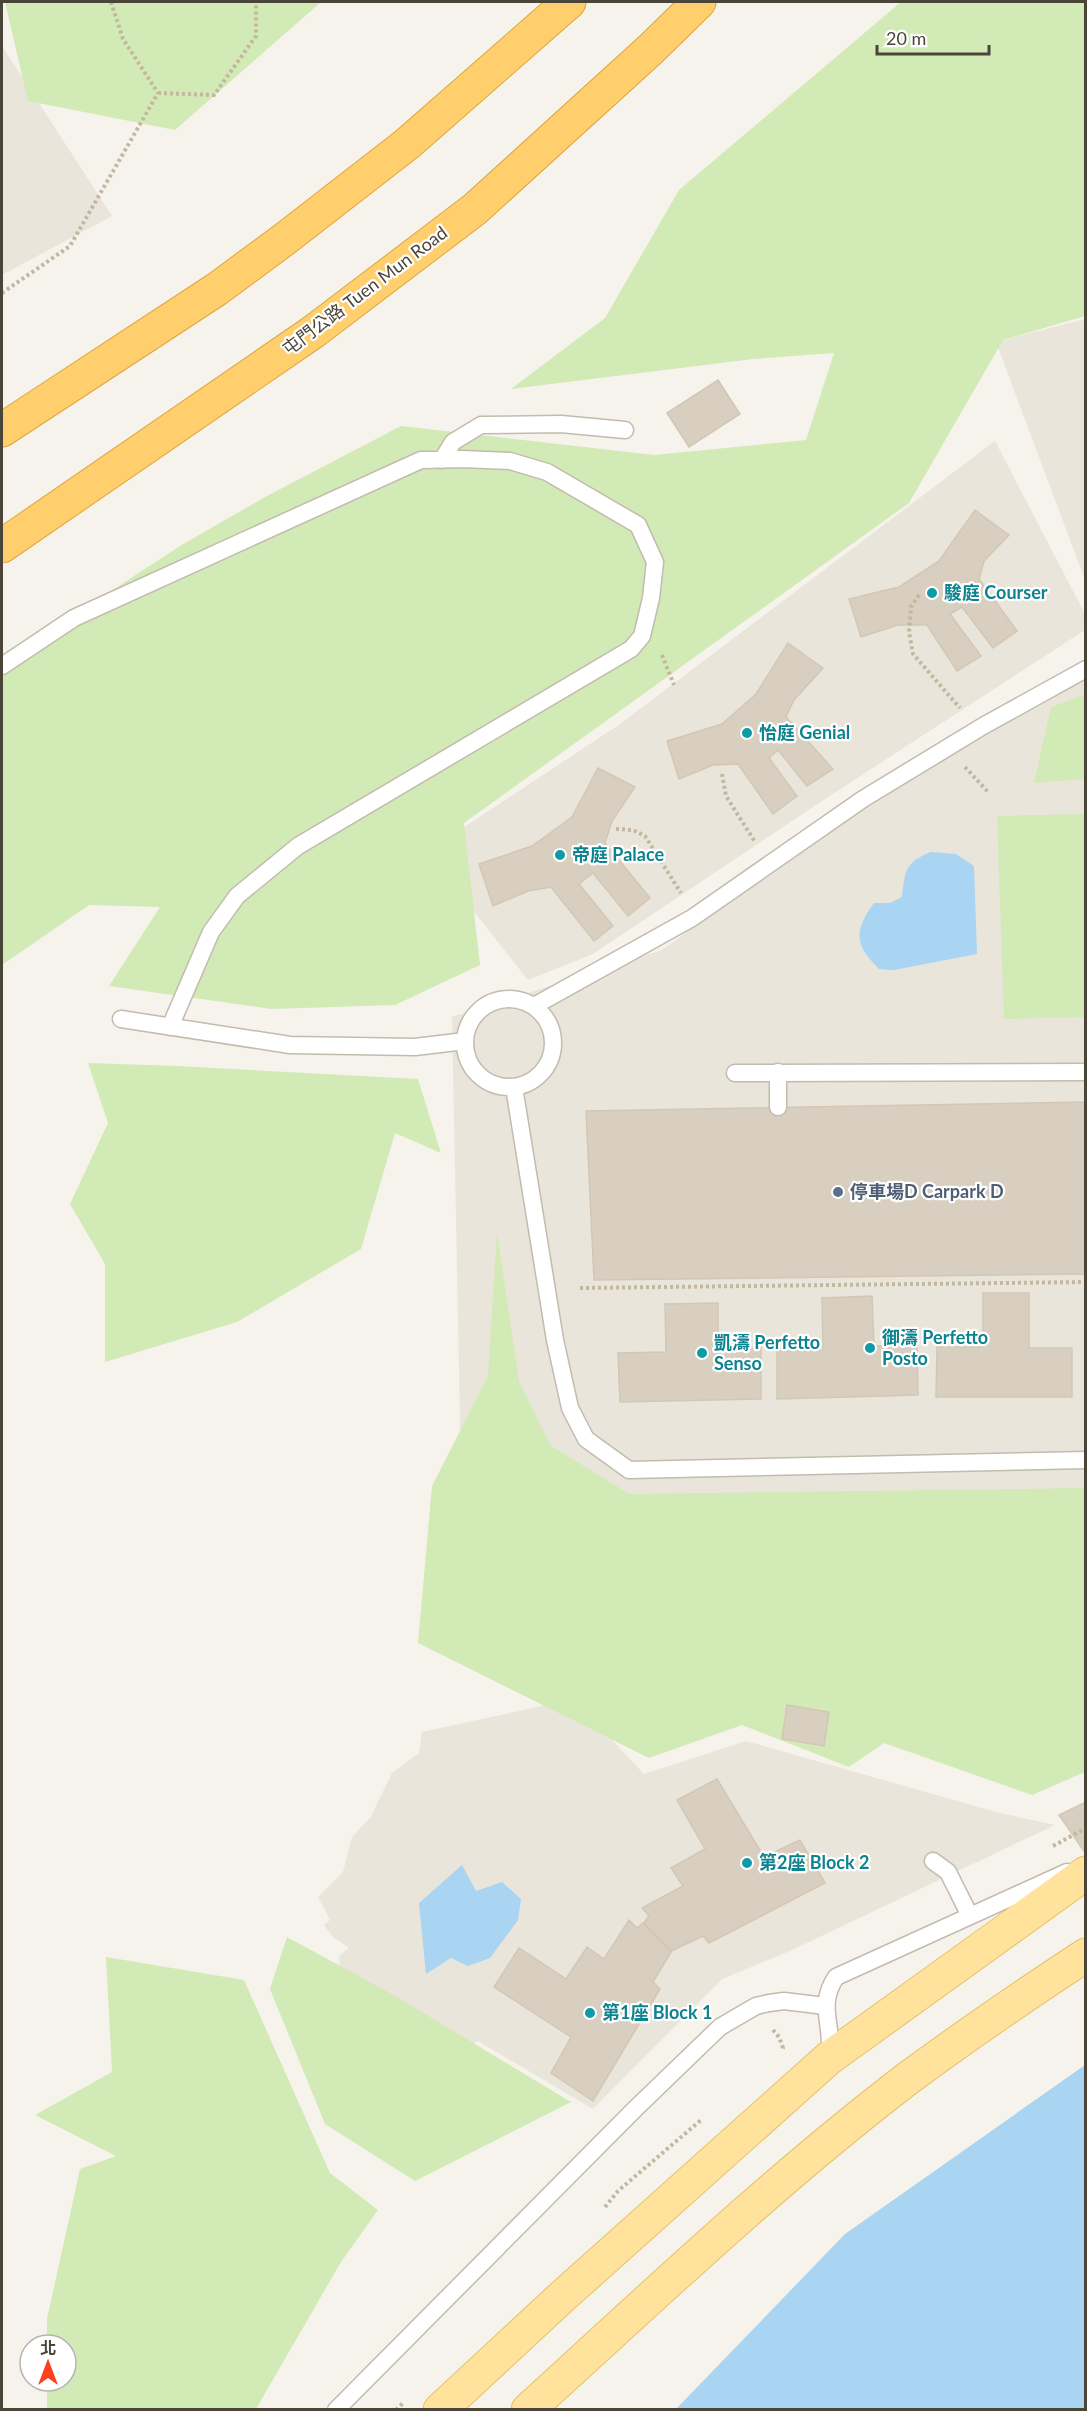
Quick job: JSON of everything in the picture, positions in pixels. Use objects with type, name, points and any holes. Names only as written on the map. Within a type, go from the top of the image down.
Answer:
[{"type":"highway","points":[[2,430],[217,289],[277,244],[407,144],[569,2]]},
{"type":"highway","name":"屯門公路 Tuen Mun Road","points":[[2,546],[313,332],[475,210],[699,2]]},
{"type":"main road","points":[[440,2409],[829,2058],[1086,1873]]},
{"type":"main road","points":[[528,2409],[708,2245],[791,2173],[907,2079],[1025,1995],[1086,1955]]},
{"type":"lane","points":[[442,460],[453,442],[481,425],[561,424],[625,430]]},
{"type":"lane","points":[[2,666],[74,618],[421,460],[510,461],[546,472],[638,525],[655,562],[651,598],[642,636],[631,649],[298,846],[237,896],[211,932],[170,1027]]},
{"type":"lane","points":[[534,1006],[692,918],[863,799],[983,726],[1086,669]]},
{"type":"lane","points":[[508,999],[522,1000],[534,1006],[544,1016],[553,1040],[552,1053],[538,1076],[514,1087],[485,1080],[474,1069],[467,1056],[465,1041],[474,1016],[483,1007],[508,999]]},
{"type":"lane","points":[[121,1018],[290,1044],[415,1047],[465,1041]]},
{"type":"lane","points":[[778,1072],[778,1107]]},
{"type":"lane","points":[[735,1073],[1086,1072]]},
{"type":"lane","points":[[514,1087],[555,1340],[570,1408],[586,1439],[629,1470],[1086,1460]]},
{"type":"lane","points":[[933,1861],[948,1872],[970,1916]]},
{"type":"lane","points":[[829,2058],[831,2042],[825,2006],[827,1993],[836,1977],[1086,1863]]},
{"type":"lane","points":[[336,2409],[635,2109],[720,2027],[756,2006],[769,2003],[784,2001],[825,2006]]},
{"type":"path","points":[[111,2],[123,39],[158,93]]},
{"type":"path","points":[[158,93],[214,95],[256,36],[256,2]]},
{"type":"path","points":[[2,293],[70,246],[158,93]]},
{"type":"path","points":[[919,594],[911,607],[909,632],[913,654],[965,714]]},
{"type":"path","points":[[958,760],[989,793]]},
{"type":"path","points":[[722,774],[726,796],[760,850]]},
{"type":"path","points":[[616,829],[633,830],[645,836],[686,902]]},
{"type":"path","points":[[580,1288],[1086,1282]]},
{"type":"shaded area","points":[[2,46],[112,216],[2,275]]},
{"type":"shaded area","points":[[1085,319],[1085,580],[996,342]]},
{"type":"shaded area","points":[[995,441],[1085,614],[1085,630],[822,801],[593,954],[528,980],[438,866],[434,847],[620,724]]},
{"type":"shaded area","points":[[1085,666],[1085,1659],[461,1470],[452,1017],[662,950],[833,826]]},
{"type":"shaded area","points":[[574,1699],[644,1774],[746,1741],[996,1812],[1055,1825],[790,1951],[722,1979],[593,2109],[478,2041],[420,2073],[340,1971],[339,1956],[349,1948],[333,1937],[324,1925],[330,1920],[318,1897],[343,1872],[352,1837],[370,1818],[392,1773],[419,1753],[422,1732]]},
{"type":"green space","points":[[5,2],[321,2],[175,130],[28,101]]},
{"type":"green space","points":[[901,2],[1085,2],[1085,316],[1003,340],[909,503],[464,823],[480,965],[395,1005],[271,1009],[109,986],[160,907],[89,905],[2,965],[2,668],[13,655],[180,546],[265,497],[401,426],[654,455],[806,440],[834,353],[753,359],[511,389],[605,318],[679,190]]},
{"type":"green space","points":[[1085,695],[1085,779],[1034,783],[1051,707]]},
{"type":"green space","points":[[1085,814],[1085,1017],[1004,1019],[997,816]]},
{"type":"green space","points":[[88,1063],[418,1079],[441,1153],[395,1133],[361,1249],[237,1322],[105,1362],[105,1264],[70,1204],[108,1123]]},
{"type":"green space","points":[[497,1233],[519,1381],[550,1445],[629,1494],[1085,1488],[1085,1772],[1032,1795],[884,1743],[849,1767],[742,1725],[649,1758],[418,1643],[432,1486],[488,1376]]},
{"type":"green space","points":[[287,1937],[397,1997],[571,2102],[415,2181],[325,2124],[270,1989]]},
{"type":"green space","points":[[106,1957],[244,1980],[330,2173],[378,2210],[341,2262],[256,2409],[47,2409],[47,2393],[78,2393],[78,2333],[47,2333],[47,2319],[80,2169],[116,2156],[35,2115],[112,2072]]},
{"type":"water","points":[[931,852],[956,854],[974,866],[977,954],[894,970],[879,969],[861,945],[860,930],[867,913],[874,903],[890,903],[902,897],[908,868],[916,860]]},
{"type":"water","points":[[462,1865],[476,1891],[502,1882],[521,1899],[518,1920],[490,1958],[468,1966],[451,1958],[426,1974],[419,1903]]},
{"type":"water","points":[[1085,2065],[1085,2409],[676,2409],[845,2234]]},
{"type":"building","points":[[718,380],[740,414],[689,447],[667,413]]},
{"type":"building","name":"駿庭 Courser","points":[[975,510],[1009,535],[984,561],[979,579],[1017,631],[993,648],[962,607],[950,614],[981,656],[957,671],[927,625],[898,625],[861,637],[849,599],[899,587],[939,561]]},
{"type":"building","name":"怡庭 Genial","points":[[788,643],[823,668],[794,700],[786,717],[833,769],[807,786],[778,750],[769,758],[797,796],[773,814],[738,764],[713,765],[679,779],[667,741],[722,724],[756,694]]},
{"type":"building","name":"帝庭 Palace","points":[[598,768],[635,787],[612,821],[605,843],[650,898],[628,916],[593,873],[579,884],[613,926],[594,941],[551,887],[528,891],[493,906],[479,864],[532,846],[572,817]]},
{"type":"building","name":"停車場D Carpark D","points":[[1086,1102],[1086,1274],[594,1280],[586,1111]]},
{"type":"building","points":[[983,1293],[1029,1293],[1029,1348],[1072,1348],[1072,1397],[936,1397],[937,1347],[983,1347]]},
{"type":"building","name":"御濤 Perfetto Posto","points":[[872,1296],[874,1346],[917,1345],[918,1395],[777,1399],[777,1351],[823,1350],[822,1298]]},
{"type":"building","name":"凱濤 Perfetto Senso","points":[[718,1303],[718,1349],[761,1348],[761,1399],[620,1402],[618,1353],[666,1352],[665,1304]]},
{"type":"building","points":[[787,1705],[829,1712],[824,1746],[782,1739]]},
{"type":"building","name":"第2座 Block 2","points":[[717,1779],[764,1857],[800,1840],[825,1883],[709,1943],[703,1936],[671,1951],[644,1923],[649,1916],[642,1908],[683,1886],[671,1868],[705,1849],[677,1800]]},
{"type":"building","points":[[1086,1802],[1086,1854],[1059,1815]]},
{"type":"building","name":"第1座 Block 1","points":[[629,1920],[637,1928],[643,1923],[671,1952],[653,1982],[660,1989],[593,2101],[551,2073],[571,2037],[494,1987],[519,1948],[566,1979],[587,1947],[604,1959]]},
{"type":"place","name":"駿庭 Courser","points":[[932,593]]},
{"type":"place","name":"怡庭 Genial","points":[[747,733]]},
{"type":"place","name":"帝庭 Palace","points":[[560,855]]},
{"type":"place","name":"停車場D Carpark D","points":[[838,1192]]},
{"type":"place","name":"御濤 Perfetto Posto","points":[[870,1348]]},
{"type":"place","name":"凱濤 Perfetto Senso","points":[[702,1353]]},
{"type":"place","name":"第2座 Block 2","points":[[747,1863]]},
{"type":"place","name":"第1座 Block 1","points":[[590,2013]]}]
